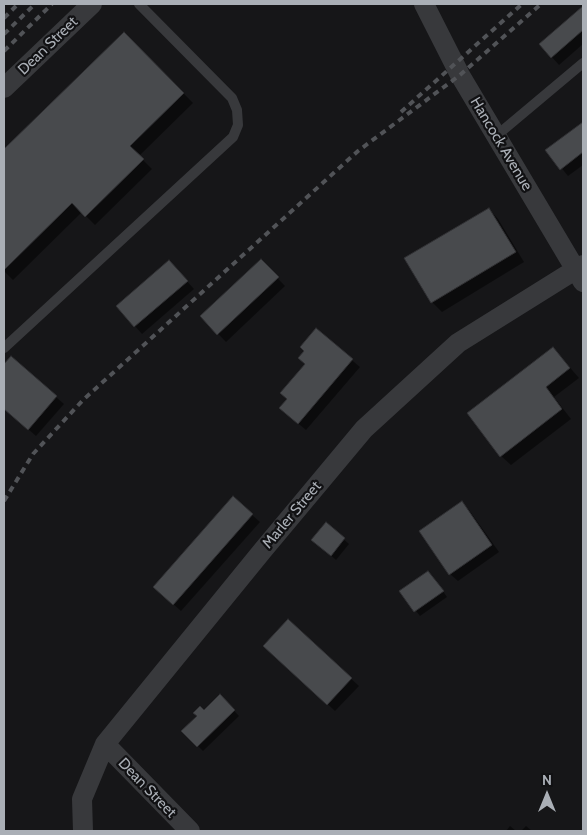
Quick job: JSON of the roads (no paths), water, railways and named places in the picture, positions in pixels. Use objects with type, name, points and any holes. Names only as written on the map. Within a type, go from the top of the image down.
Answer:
[{"type":"street","name":"Dean Street","points":[[4,88],[92,4]]},
{"type":"street","name":"Hancock Avenue","points":[[424,4],[460,75],[581,272]]},
{"type":"street","name":"Marler Street","points":[[83,831],[82,799],[105,744],[364,429],[458,344],[581,272]]},
{"type":"street","name":"Dean Street","points":[[105,744],[190,831]]},
{"type":"lane","points":[[4,348],[233,137],[238,125],[237,110],[232,98],[139,4]]},
{"type":"lane","points":[[496,136],[583,63]]},
{"type":"railway","points":[[4,18],[18,4]]},
{"type":"railway","points":[[4,34],[35,4]]},
{"type":"railway","points":[[4,51],[52,4]]},
{"type":"railway","points":[[401,112],[522,4]]},
{"type":"railway","points":[[4,501],[33,454],[83,400],[358,151],[460,75],[541,4]]}]
